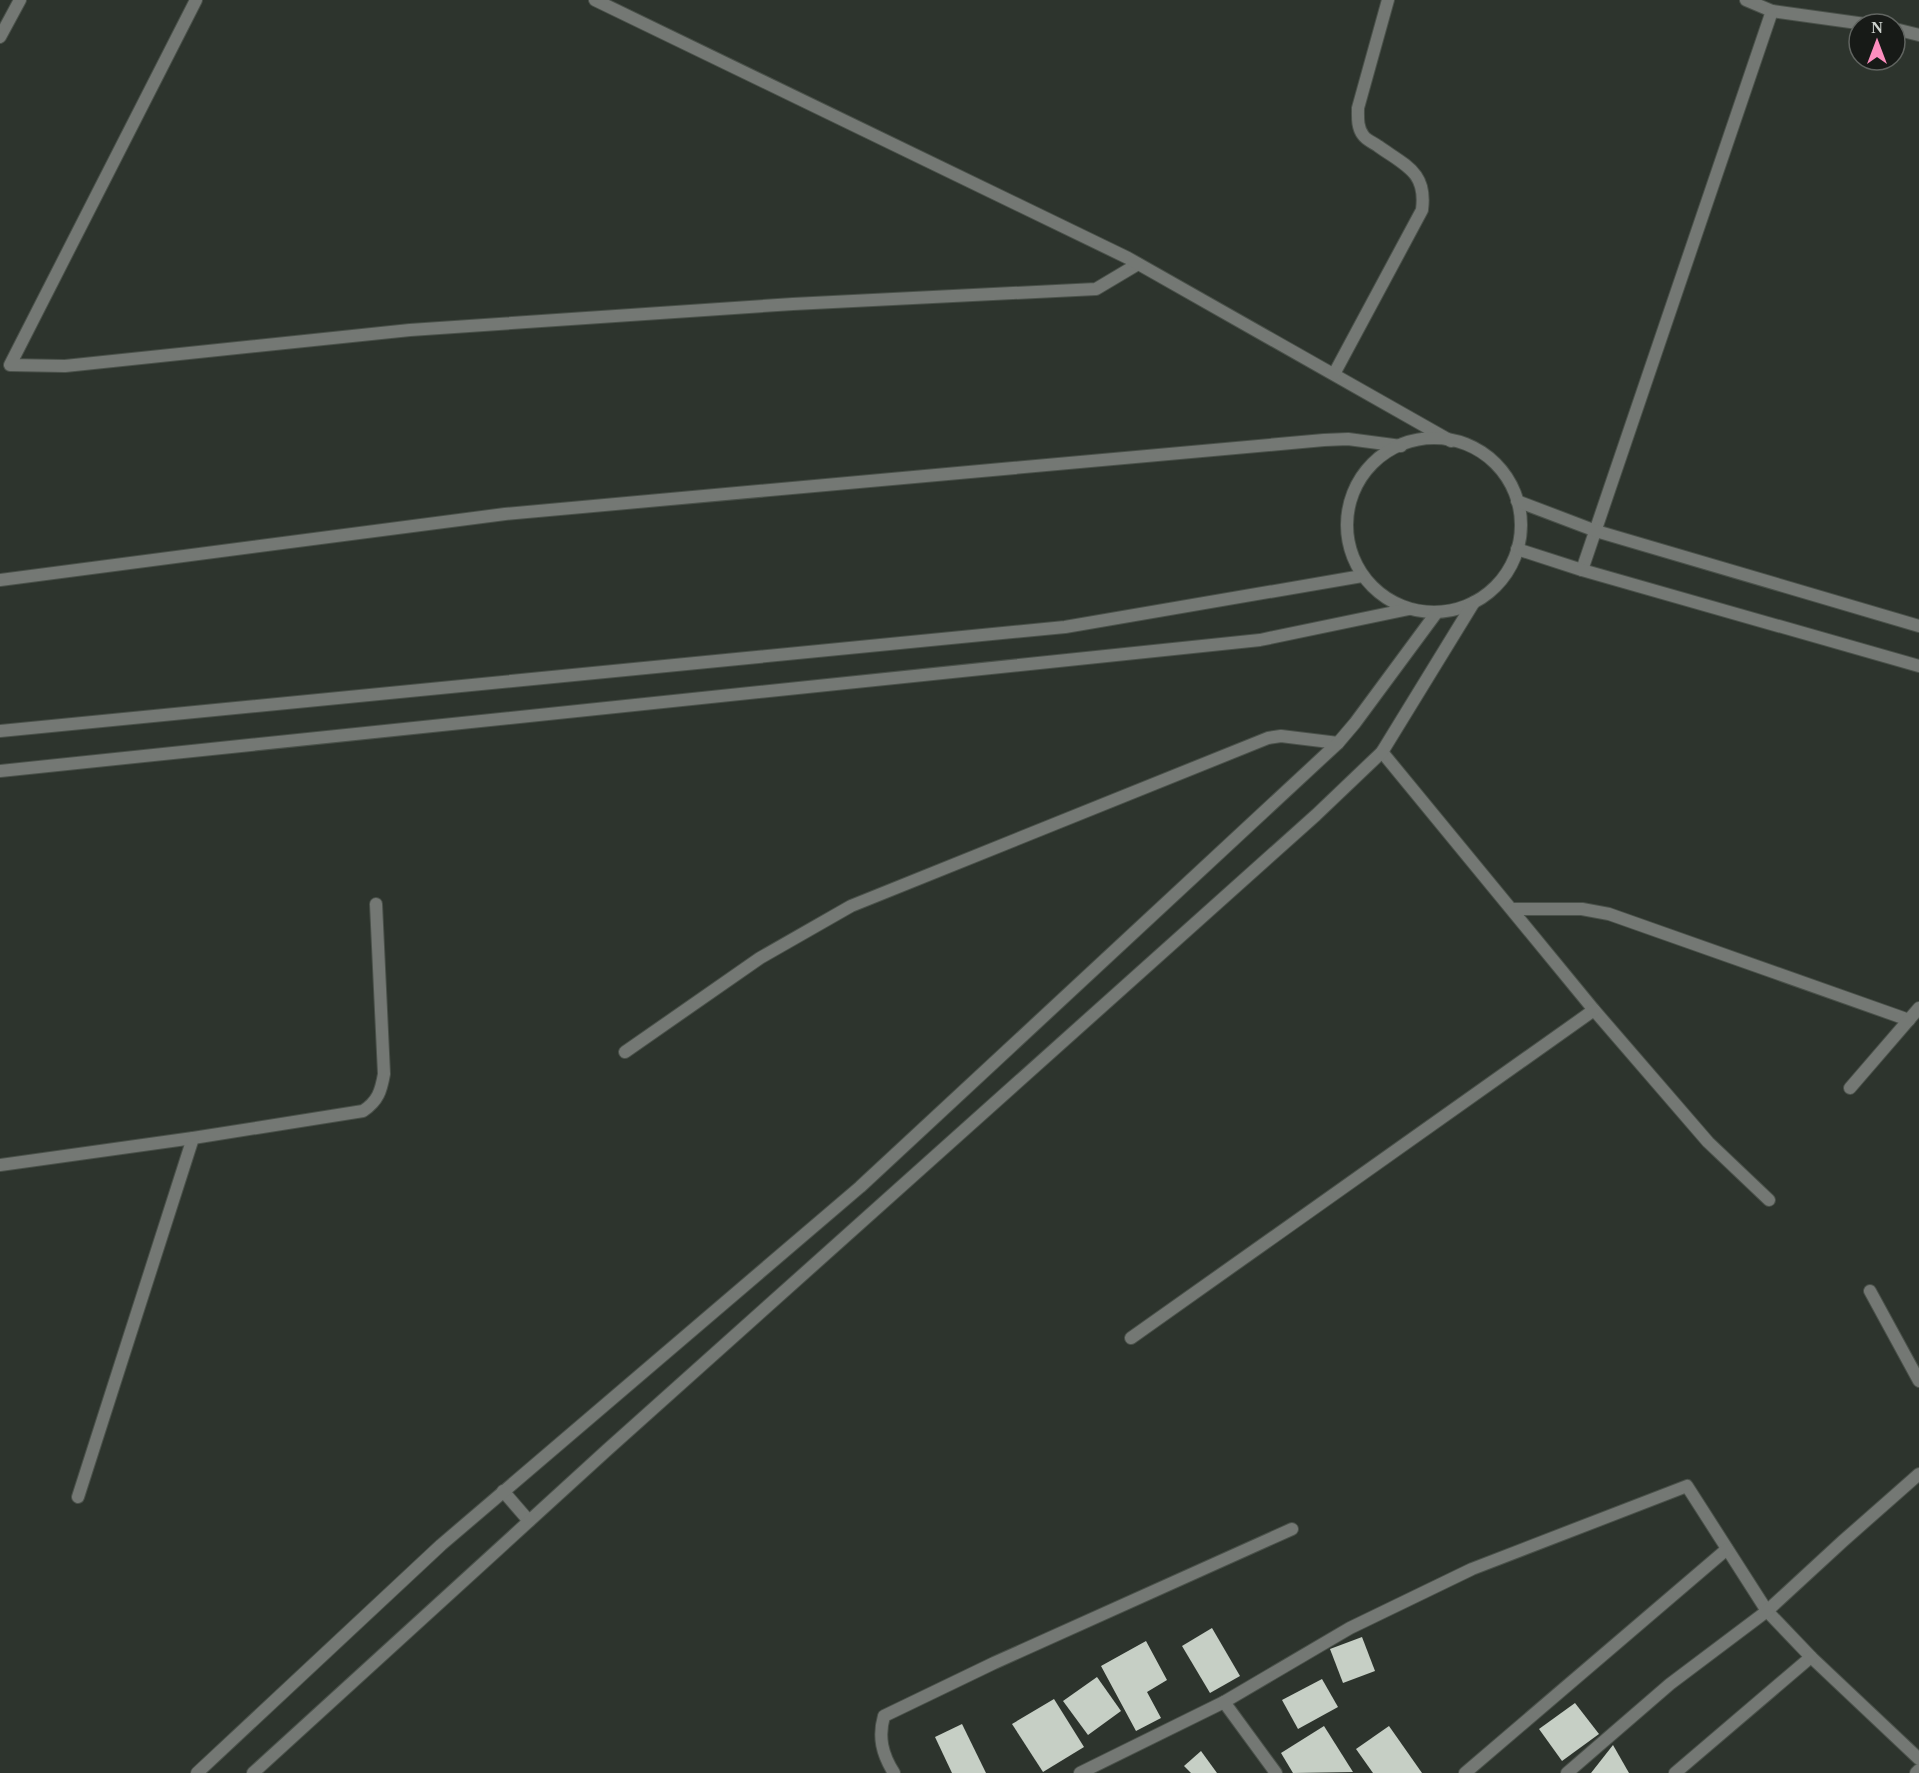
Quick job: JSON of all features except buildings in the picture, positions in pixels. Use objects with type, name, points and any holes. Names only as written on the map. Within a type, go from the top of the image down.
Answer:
[{"type":"street","points":[[0,37],[20,0]]},
{"type":"street","points":[[196,0],[5,366],[65,366],[433,328],[793,304],[1096,289],[1138,264]]},
{"type":"street","points":[[595,0],[1128,258],[1451,441]]},
{"type":"street","points":[[1334,374],[1422,210],[1424,197],[1421,183],[1412,170],[1364,136],[1358,123],[1358,108],[1388,0]]},
{"type":"street","points":[[1746,0],[1772,11],[1847,21]]},
{"type":"street","points":[[1582,570],[1772,11]]},
{"type":"street","points":[[0,580],[506,514],[1324,440],[1348,439],[1401,446]]},
{"type":"street","points":[[0,771],[1260,640],[1409,609],[1437,612],[1466,606],[1491,592],[1509,569],[1520,542],[1521,513],[1512,486],[1494,462],[1470,446],[1442,439],[1414,441],[1387,451],[1366,470],[1351,495],[1346,523],[1350,551],[1362,576],[1383,596],[1409,609]]},
{"type":"street","points":[[1517,501],[1596,531],[1919,626]]},
{"type":"street","points":[[1517,549],[1582,570],[1919,666]]},
{"type":"street","points":[[0,731],[1065,627],[1362,576]]},
{"type":"street","points":[[254,1773],[529,1521],[1316,815],[1382,752],[1474,602]]},
{"type":"street","points":[[196,1773],[441,1545],[860,1187],[1338,743],[1437,612]]},
{"type":"street","points":[[625,1052],[760,958],[851,906],[1268,738],[1281,736],[1338,743]]},
{"type":"street","points":[[1382,752],[1594,1010],[1708,1142],[1769,1200]]},
{"type":"street","points":[[0,1165],[363,1111],[374,1104],[381,1090],[384,1074],[376,904]]},
{"type":"street","points":[[1512,909],[1582,909],[1610,914],[1909,1020]]},
{"type":"street","points":[[1850,1088],[1919,1008]]},
{"type":"street","points":[[1131,1338],[1594,1010]]},
{"type":"street","points":[[78,1497],[193,1138]]},
{"type":"street","points":[[1870,1291],[1919,1381]]},
{"type":"street","points":[[1567,1773],[1670,1684],[1767,1611],[1919,1474]]},
{"type":"street","points":[[1080,1773],[1224,1702],[1350,1628],[1472,1569],[1687,1486],[1767,1611],[1811,1657],[1919,1759]]},
{"type":"street","points":[[503,1491],[529,1521]]},
{"type":"street","points":[[894,1773],[886,1760],[882,1745],[880,1729],[884,1716],[994,1663],[1292,1529]]},
{"type":"street","points":[[1465,1773],[1727,1549]]},
{"type":"street","points":[[1675,1773],[1811,1657]]},
{"type":"street","points":[[1224,1702],[1276,1773]]}]
